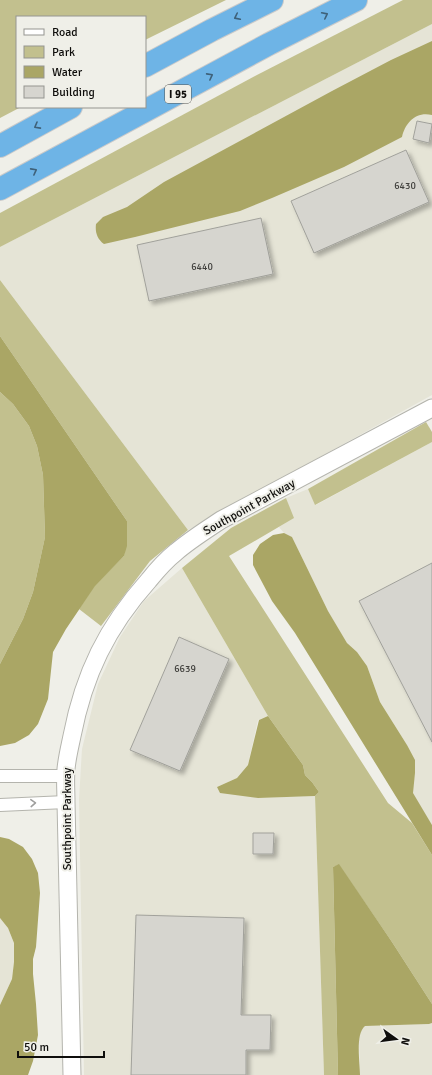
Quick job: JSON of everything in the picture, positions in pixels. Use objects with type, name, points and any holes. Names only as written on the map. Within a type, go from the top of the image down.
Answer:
[{"type":"highway","points":[[146,65],[272,0]]},
{"type":"highway","name":"I 95","points":[[0,189],[270,44],[356,0]]},
{"type":"highway","points":[[0,146],[69,108]]},
{"type":"main road","name":"Southpoint Parkway","points":[[72,1075],[66,767],[78,705],[102,646],[137,593],[175,552],[221,520],[432,408]]},
{"type":"street","points":[[0,776],[66,776]]},
{"type":"street","points":[[0,805],[66,802]]},
{"type":"shaded area","points":[[432,24],[432,395],[188,530],[0,280],[0,247]]},
{"type":"shaded area","points":[[432,442],[432,825],[412,793],[415,773],[407,745],[380,702],[367,666],[357,652],[347,643],[328,611],[292,537],[284,533],[279,527],[293,518],[286,498],[308,489],[316,505]]},
{"type":"shaded area","points":[[182,568],[268,716],[258,720],[248,765],[237,778],[217,787],[258,798],[315,796],[324,1075],[84,1075],[79,799],[82,749],[98,684],[120,637],[144,601]]},
{"type":"shaded area","points":[[0,918],[8,928],[14,943],[14,962],[12,979],[0,1005]]},
{"type":"shaded area","points":[[432,1023],[432,1075],[360,1075],[359,1039],[361,1029],[365,1026]]},
{"type":"green space","points":[[0,0],[226,0],[146,40],[146,16],[16,16],[16,108],[19,108],[0,118]]},
{"type":"green space","points":[[403,0],[432,0],[432,24],[0,247],[0,213],[255,76]]},
{"type":"green space","points":[[0,280],[188,530],[150,561],[101,626],[79,609],[95,585],[124,556],[127,521],[0,336]]},
{"type":"green space","points":[[0,392],[13,404],[29,426],[37,446],[43,475],[45,537],[33,592],[23,619],[0,664]]},
{"type":"green space","points":[[426,422],[432,432],[432,442],[315,505],[308,489]]},
{"type":"green space","points":[[286,498],[294,518],[229,556],[388,803],[412,823],[432,855],[432,1004],[392,942],[339,865],[333,867],[338,1075],[324,1075],[315,796],[319,792],[305,775],[303,765],[268,716],[182,568],[231,528]]},
{"type":"water","points":[[432,41],[432,115],[421,115],[412,119],[403,132],[402,137],[344,167],[240,211],[104,244],[98,238],[96,233],[96,224],[103,217],[127,207],[164,182],[332,91],[391,60]]},
{"type":"water","points":[[0,336],[127,521],[127,546],[124,556],[95,586],[66,629],[53,652],[48,699],[38,724],[29,735],[15,743],[0,746],[0,664],[23,619],[33,592],[45,537],[43,475],[37,446],[29,426],[13,404],[0,392]]},
{"type":"water","points":[[284,533],[292,537],[328,611],[347,643],[357,652],[367,666],[380,702],[415,760],[413,793],[432,825],[432,855],[295,633],[272,601],[253,565],[253,555],[260,544],[273,535]]},
{"type":"water","points":[[268,716],[303,765],[305,775],[319,792],[315,796],[258,798],[220,793],[217,787],[237,778],[248,765],[259,720]]},
{"type":"water","points":[[0,837],[9,839],[23,847],[32,859],[38,873],[40,893],[36,947],[33,959],[33,974],[38,1035],[33,1061],[28,1075],[0,1075],[0,1005],[12,979],[14,943],[8,928],[0,918]]},
{"type":"water","points":[[339,864],[432,1004],[432,1023],[429,1024],[365,1026],[360,1035],[359,1042],[360,1075],[338,1075],[333,867]]},
{"type":"building","points":[[417,121],[432,124],[429,143],[413,139]]},
{"type":"building","points":[[406,150],[429,202],[314,253],[291,201]]},
{"type":"building","points":[[261,218],[273,274],[149,301],[137,245]]},
{"type":"building","points":[[432,563],[432,742],[359,601]]},
{"type":"building","points":[[179,637],[229,659],[180,771],[130,750]]},
{"type":"building","points":[[253,833],[274,833],[273,854],[253,854]]},
{"type":"building","points":[[136,915],[244,918],[241,1015],[271,1015],[270,1050],[246,1050],[246,1075],[131,1075]]}]
